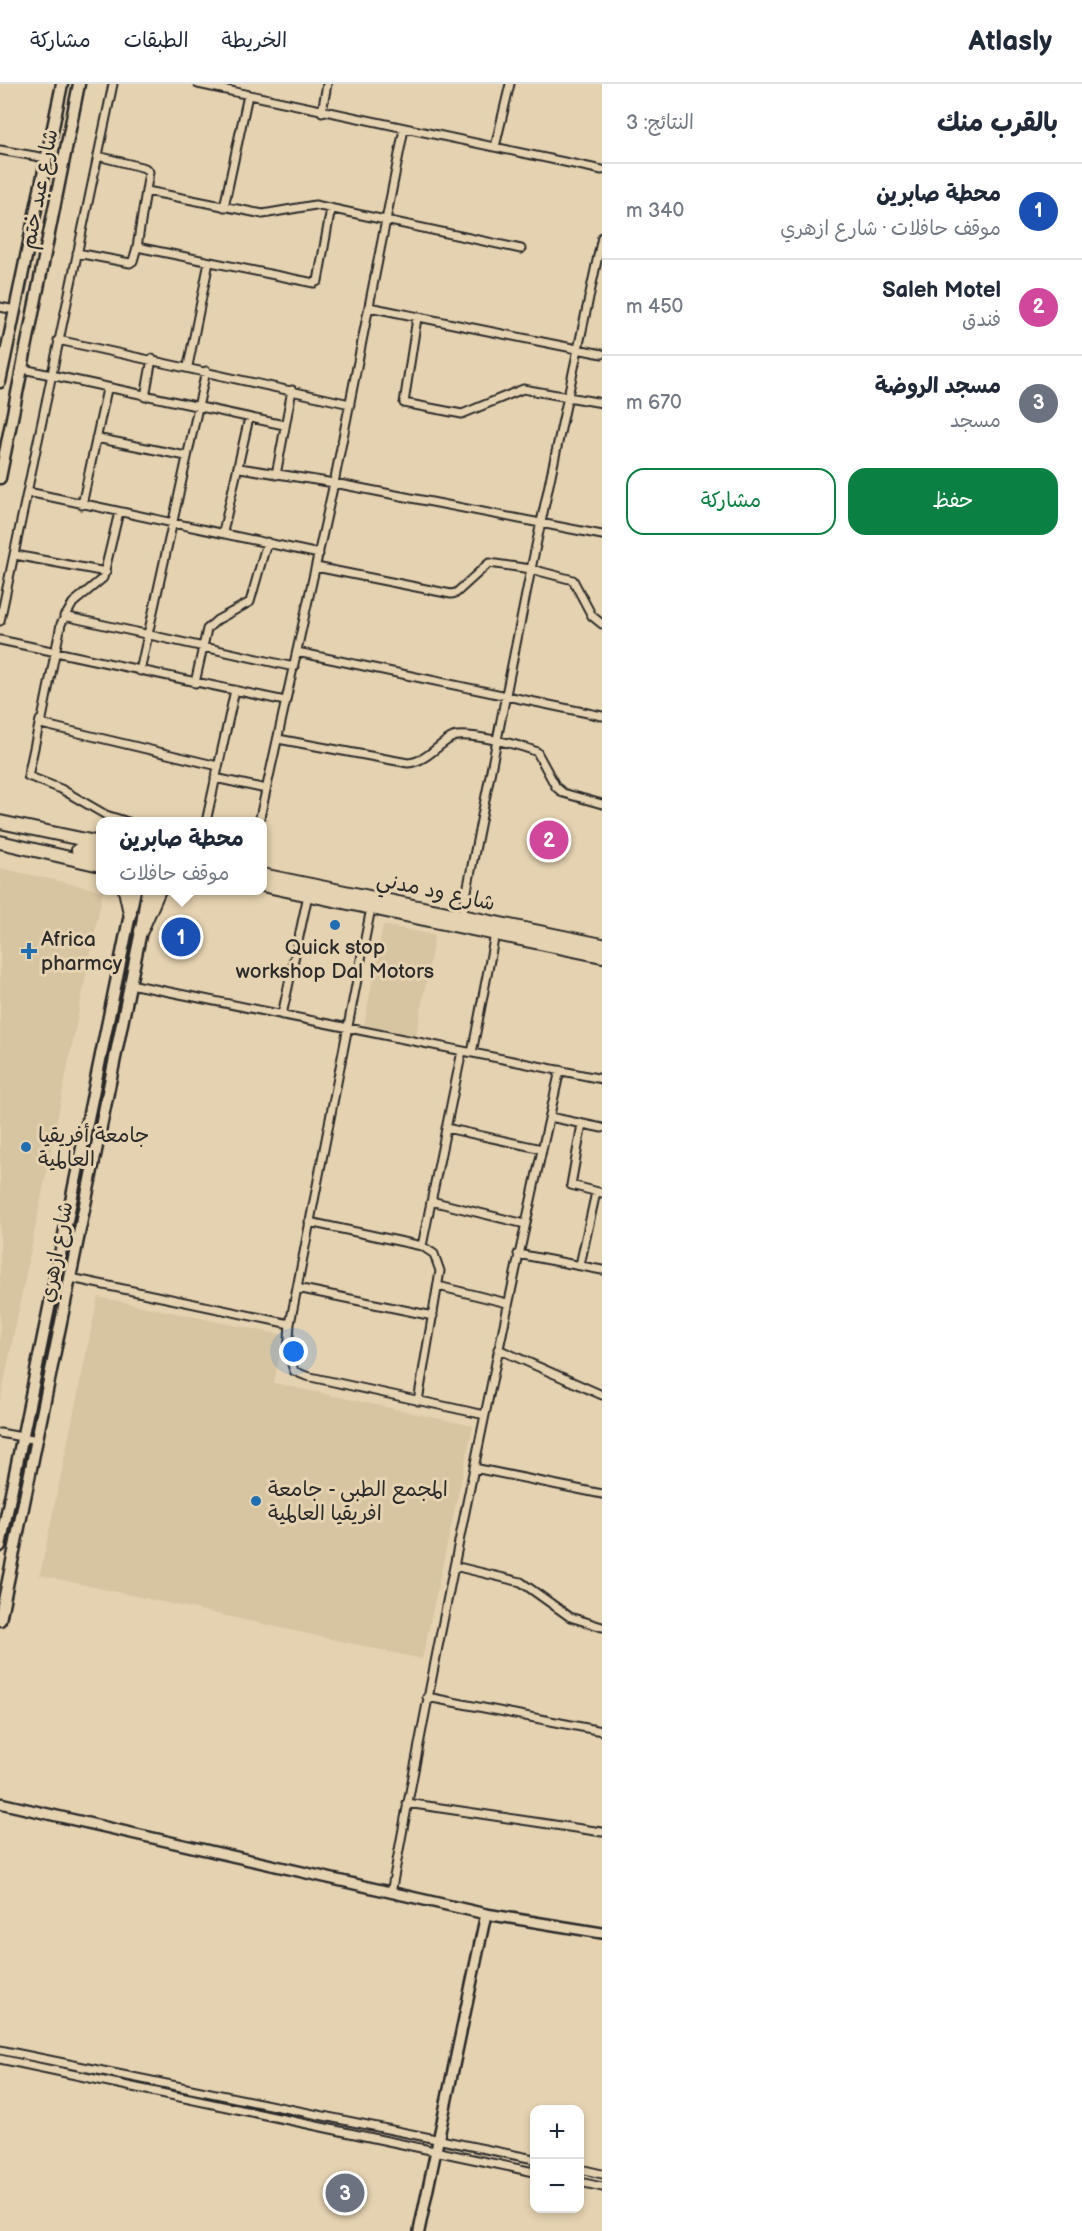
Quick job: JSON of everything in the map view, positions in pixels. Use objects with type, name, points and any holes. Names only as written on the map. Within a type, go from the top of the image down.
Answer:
[{"type":"highway","points":[[0,822],[96,842]]},
{"type":"highway","points":[[0,836],[96,854]]},
{"type":"highway","points":[[0,842],[96,864]]},
{"type":"highway","name":"شارع ود مدني","points":[[267,876],[602,945]]},
{"type":"highway","name":"شارع ود مدني","points":[[267,886],[602,956]]},
{"type":"highway","points":[[126,895],[130,913]]},
{"type":"highway","points":[[141,931],[157,895]]},
{"type":"main road","name":"شارع عبد ختم","points":[[0,382],[62,84]]},
{"type":"main road","name":"شارع عبد ختم","points":[[0,478],[79,84]]},
{"type":"main road","points":[[51,134],[69,137]]},
{"type":"main road","points":[[0,1546],[4,1510],[23,1437],[134,895]]},
{"type":"main road","name":"شارع ازهري","points":[[0,1620],[141,931],[146,895]]},
{"type":"main road","points":[[106,1034],[119,1037]]},
{"type":"street","points":[[0,621],[113,84]]},
{"type":"street","points":[[198,84],[212,85],[322,112],[602,170]]},
{"type":"street","points":[[322,112],[327,84]]},
{"type":"street","points":[[495,147],[510,84]]},
{"type":"street","points":[[224,207],[248,95]]},
{"type":"street","points":[[260,817],[334,483],[404,129]]},
{"type":"street","points":[[0,150],[46,158]]},
{"type":"street","points":[[77,253],[130,263],[133,261],[137,247],[147,191],[148,169],[98,156]]},
{"type":"street","points":[[147,191],[262,214],[308,206],[332,208],[521,249]]},
{"type":"street","points":[[137,247],[316,282],[332,208]]},
{"type":"street","points":[[462,916],[531,569],[601,242]]},
{"type":"street","points":[[188,366],[209,262]]},
{"type":"street","points":[[0,307],[15,310]]},
{"type":"street","points":[[369,307],[602,354]]},
{"type":"street","points":[[417,318],[404,403],[462,414],[523,389],[602,403]]},
{"type":"street","points":[[58,340],[188,366],[350,404]]},
{"type":"street","points":[[145,397],[152,359]]},
{"type":"street","points":[[23,369],[284,425]]},
{"type":"street","points":[[140,671],[206,370]]},
{"type":"street","points":[[82,505],[107,388]]},
{"type":"street","points":[[276,475],[292,390]]},
{"type":"street","points":[[223,532],[240,468],[249,418]]},
{"type":"street","points":[[96,438],[186,456]]},
{"type":"street","points":[[240,468],[334,483],[602,536]]},
{"type":"street","points":[[28,492],[319,554]]},
{"type":"street","points":[[112,817],[60,789],[28,776],[54,652],[64,616],[73,603],[100,582],[106,572],[119,513]]},
{"type":"street","points":[[195,683],[201,647],[207,629],[217,620],[250,602],[267,542]]},
{"type":"street","points":[[15,555],[106,572]]},
{"type":"street","points":[[316,567],[451,594],[456,593],[489,563],[531,569],[573,580],[592,616],[602,624]]},
{"type":"street","points":[[64,616],[294,667]]},
{"type":"street","points":[[0,640],[285,701]]},
{"type":"street","points":[[297,652],[602,716]]},
{"type":"street","points":[[207,817],[235,690]]},
{"type":"street","points":[[45,698],[41,724],[218,766]]},
{"type":"street","points":[[278,739],[408,763],[420,759],[455,737],[496,742],[537,752],[556,787],[563,793],[602,804]]},
{"type":"street","points":[[215,778],[266,789]]},
{"type":"street","points":[[282,1015],[308,895]]},
{"type":"street","points":[[371,908],[309,1222],[290,1324],[288,1351],[294,1371],[306,1376],[485,1415]]},
{"type":"street","points":[[472,1053],[495,934]]},
{"type":"street","points":[[130,984],[602,1079]]},
{"type":"street","points":[[422,1246],[462,1051]]},
{"type":"street","points":[[391,1893],[427,1697],[507,1303],[560,1070]]},
{"type":"street","points":[[550,1117],[602,1128]]},
{"type":"street","points":[[580,1265],[599,1193],[571,1185],[582,1124]]},
{"type":"street","points":[[446,1128],[542,1149]]},
{"type":"street","points":[[431,1201],[525,1224]]},
{"type":"street","points":[[309,1222],[422,1246],[434,1254],[440,1271],[418,1401]]},
{"type":"street","points":[[518,1254],[602,1270]]},
{"type":"street","points":[[70,1278],[290,1324]]},
{"type":"street","points":[[438,1286],[507,1303]]},
{"type":"street","points":[[297,1288],[433,1316]]},
{"type":"street","points":[[498,1349],[602,1395]]},
{"type":"street","points":[[0,1433],[38,1440]]},
{"type":"street","points":[[474,1468],[602,1494]]},
{"type":"street","points":[[454,1566],[521,1582],[570,1617],[602,1627]]},
{"type":"street","points":[[427,1697],[602,1731]]},
{"type":"street","points":[[0,1803],[486,1914],[602,1933]]},
{"type":"street","points":[[407,1803],[602,1832]]},
{"type":"street","points":[[419,2231],[486,1914]]},
{"type":"street","points":[[0,2049],[530,2158]]},
{"type":"street","points":[[0,2059],[530,2171]]},
{"type":"street","points":[[584,2170],[602,2174]]},
{"type":"street","points":[[584,2183],[602,2187]]},
{"type":"shaded area","name":"جامعة أفريقيا العالمية","points":[[0,868],[96,889],[96,895],[102,895],[0,1403]]},
{"type":"shaded area","points":[[383,925],[435,935],[416,1036],[364,1026]]},
{"type":"shaded area","name":"المجمع الطبي - جامعة افريقيا العالمية","points":[[98,1297],[283,1335],[274,1383],[473,1426],[422,1659],[40,1575]]},
{"type":"place","name":"Saleh Motel","points":[[549,840]]},
{"type":"place","name":"Quick stop workshop Dal Motors","points":[[335,925]]},
{"type":"place","name":"محطة صابرين","points":[[181,937]]},
{"type":"place","name":"Africa pharmcy","points":[[29,951]]},
{"type":"place","name":"جامعة أفريقيا العالمية","points":[[26,1147]]},
{"type":"place","name":"المجمع الطبي - جامعة افريقيا العالمية","points":[[256,1501]]},
{"type":"place","name":"مسجد الروضة","points":[[345,2193]]}]
